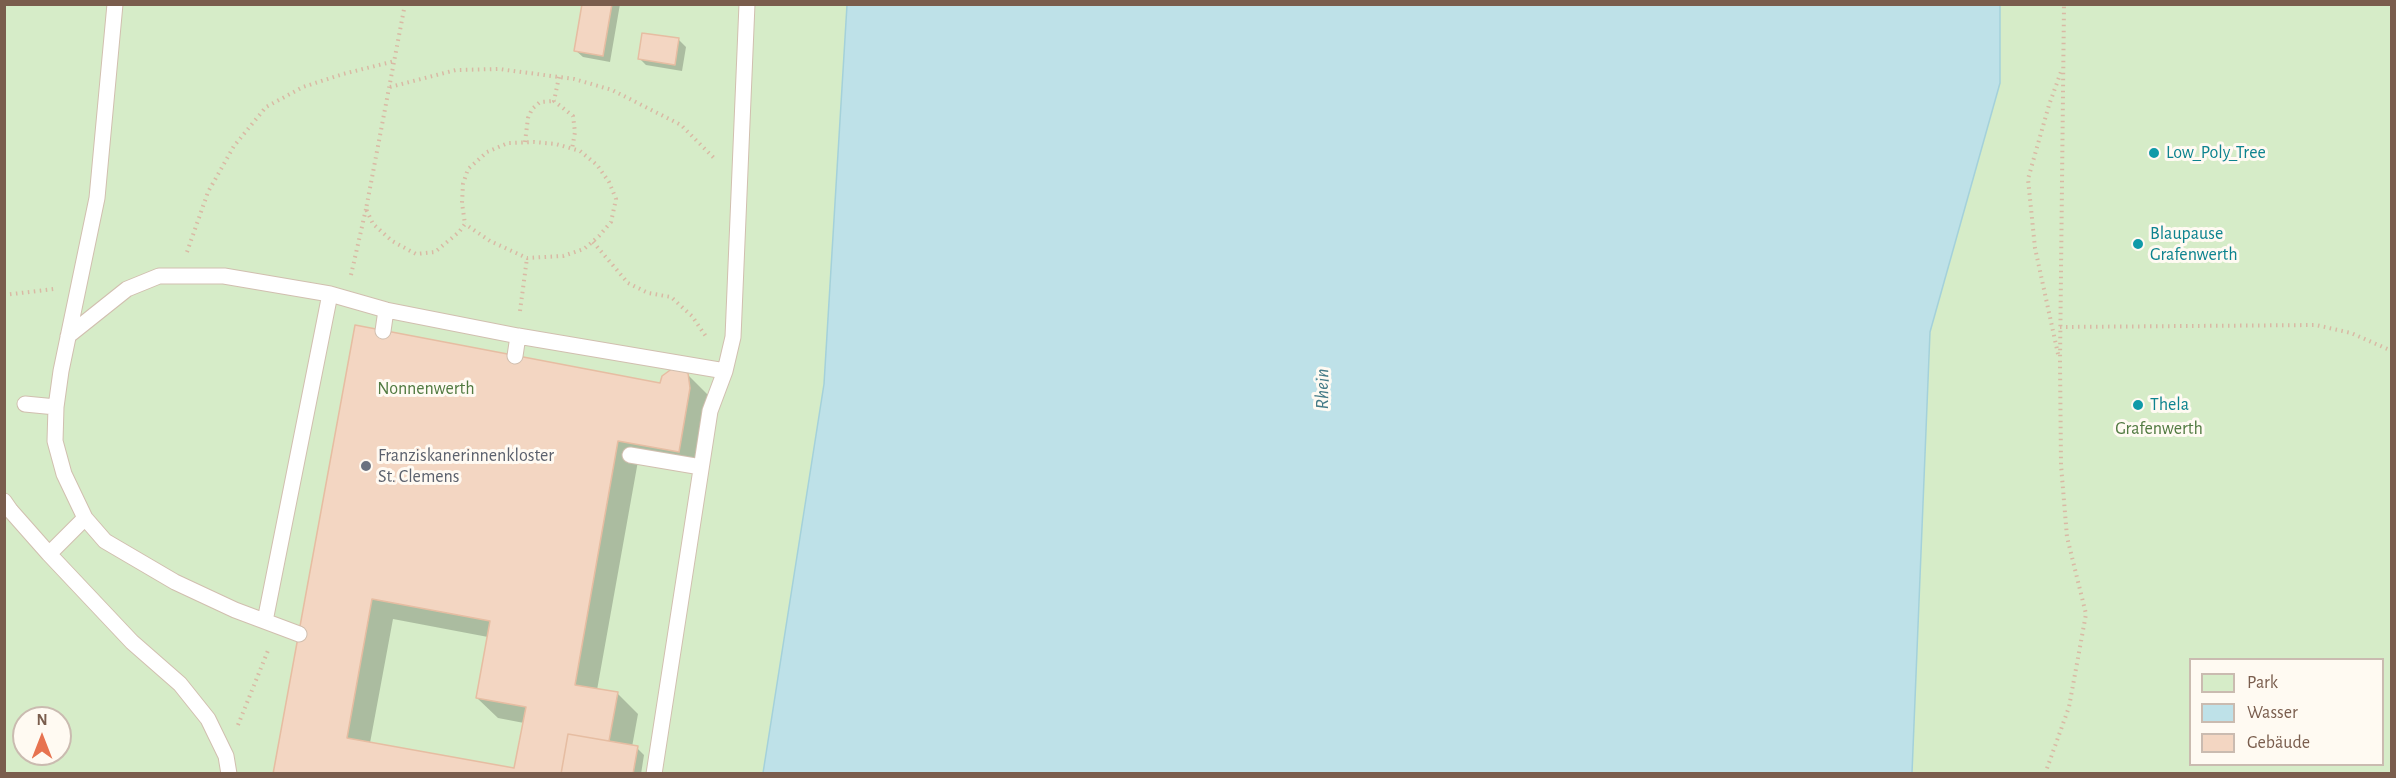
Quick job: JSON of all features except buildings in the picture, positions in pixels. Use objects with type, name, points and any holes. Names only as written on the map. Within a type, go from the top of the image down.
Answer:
[{"type":"lane","points":[[115,4],[98,198],[68,336],[56,407],[55,441],[64,474],[86,518],[105,541],[175,582],[235,610],[299,634]]},
{"type":"lane","points":[[654,774],[710,411],[718,369],[733,337],[747,4]]},
{"type":"lane","points":[[68,336],[127,289],[159,276],[224,276],[338,296],[386,310],[518,336],[718,369]]},
{"type":"lane","points":[[272,623],[338,296]]},
{"type":"lane","points":[[383,330],[386,310]]},
{"type":"lane","points":[[515,356],[518,336]]},
{"type":"lane","points":[[26,404],[56,407]]},
{"type":"lane","points":[[630,455],[701,467]]},
{"type":"lane","points":[[4,501],[10,511],[49,554],[132,642],[180,684],[208,719],[226,756],[229,774]]},
{"type":"lane","points":[[49,554],[86,518]]},
{"type":"path","points":[[338,296],[366,209],[405,4]]},
{"type":"path","points":[[2045,774],[2069,707],[2086,614],[2067,537],[2061,465],[2060,327],[2064,4]]},
{"type":"path","points":[[177,276],[208,192],[234,146],[266,107],[303,87],[395,61]]},
{"type":"path","points":[[2060,362],[2035,248],[2028,179],[2049,105],[2063,66]]},
{"type":"path","points":[[390,87],[456,70],[499,69],[574,79],[612,90],[644,105],[681,125],[706,151],[726,166],[741,168]]},
{"type":"path","points":[[554,101],[559,77]]},
{"type":"path","points":[[525,142],[528,118],[532,109],[540,102],[554,101],[573,116],[575,132],[572,149]]},
{"type":"path","points":[[366,209],[373,224],[392,241],[416,254],[435,252],[465,224],[462,203],[463,183],[468,169],[487,152],[508,143],[525,142],[556,144],[580,152],[597,165],[609,182],[616,199],[611,222],[593,242],[584,249],[563,256],[527,258],[489,241],[465,224]]},
{"type":"path","points":[[593,242],[628,283],[648,293],[671,297],[692,316],[707,336],[718,369]]},
{"type":"path","points":[[518,336],[527,258]]},
{"type":"path","points":[[4,295],[79,286]]},
{"type":"path","points":[[2060,327],[2316,325],[2351,333],[2391,351]]},
{"type":"path","points":[[226,756],[272,623]]},
{"type":"green space","name":"Nonnenwerth","points":[[4,5],[847,5],[824,384],[763,773],[5,773]]},
{"type":"green space","name":"Grafenwerth","points":[[2000,5],[2391,5],[2391,773],[1912,774],[1930,332],[2000,83]]},
{"type":"water","name":"Rhein","points":[[847,5],[2000,5],[2000,83],[1930,332],[1912,773],[763,773],[824,384]]},
{"type":"place","name":"Low_Poly_Tree","points":[[2154,153]]},
{"type":"place","name":"Blaupause Grafenwerth","points":[[2138,244]]},
{"type":"place","name":"Thela","points":[[2138,405]]},
{"type":"place","name":"Franziskanerinnenkloster St. Clemens","points":[[366,466]]}]
